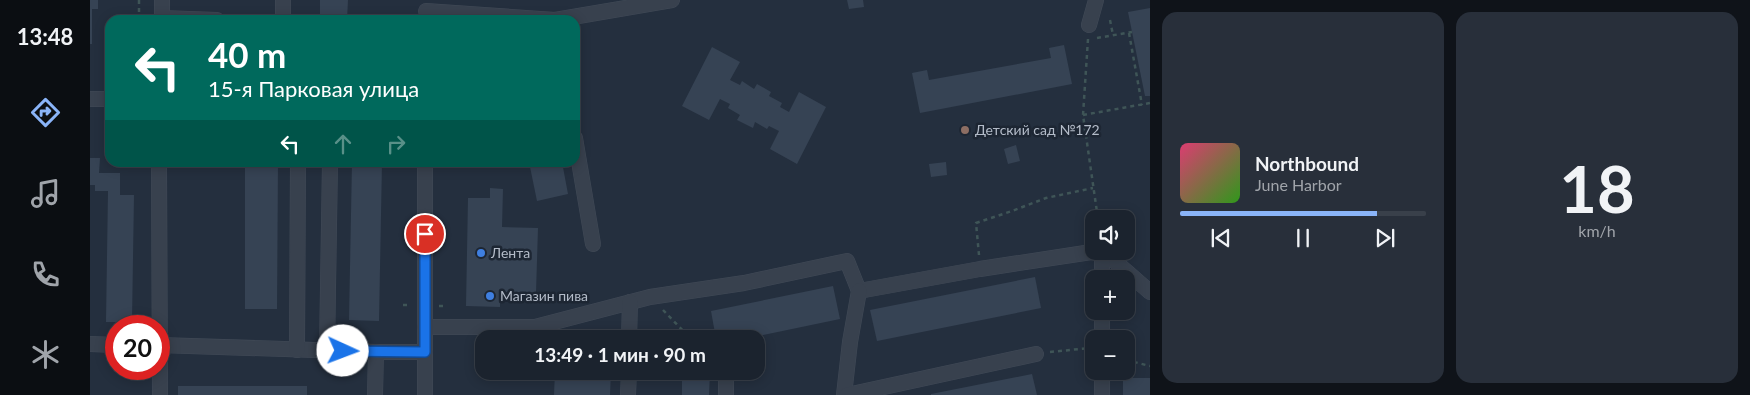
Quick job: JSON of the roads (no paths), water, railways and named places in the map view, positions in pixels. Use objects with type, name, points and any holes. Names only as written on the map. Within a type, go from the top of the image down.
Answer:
[{"type":"street","points":[[162,0],[162,15]]},
{"type":"street","points":[[283,0],[283,15]]},
{"type":"street","points":[[580,16],[672,0]]},
{"type":"street","points":[[1088,32],[1096,0]]},
{"type":"street","points":[[426,10],[490,15]]},
{"type":"street","points":[[90,99],[105,99]]},
{"type":"street","points":[[159,167],[160,315]]},
{"type":"street","points":[[297,350],[298,167]]},
{"type":"street","points":[[327,351],[330,167]]},
{"type":"street","points":[[425,167],[425,395]]},
{"type":"street","points":[[580,167],[593,244]]},
{"type":"street","points":[[859,291],[1085,253]]},
{"type":"street","points":[[1113,260],[1150,292]]},
{"type":"street","points":[[425,327],[535,327],[650,297],[744,283],[847,261],[859,291],[850,342],[846,395],[1036,354]]},
{"type":"street","points":[[629,330],[630,302]]},
{"type":"street","points":[[90,344],[105,344]]},
{"type":"street","points":[[170,345],[327,351],[425,352]]},
{"type":"street","points":[[375,395],[376,352]]},
{"type":"street","points":[[160,380],[160,395]]},
{"type":"street","points":[[628,395],[629,380]]},
{"type":"street","points":[[726,380],[726,395]]},
{"type":"street","points":[[1102,380],[1102,395]]},
{"type":"place","name":"Детский сад №172","points":[[965,130]]},
{"type":"place","name":"Лента","points":[[481,253]]},
{"type":"place","name":"Магазин пива","points":[[490,296]]}]
